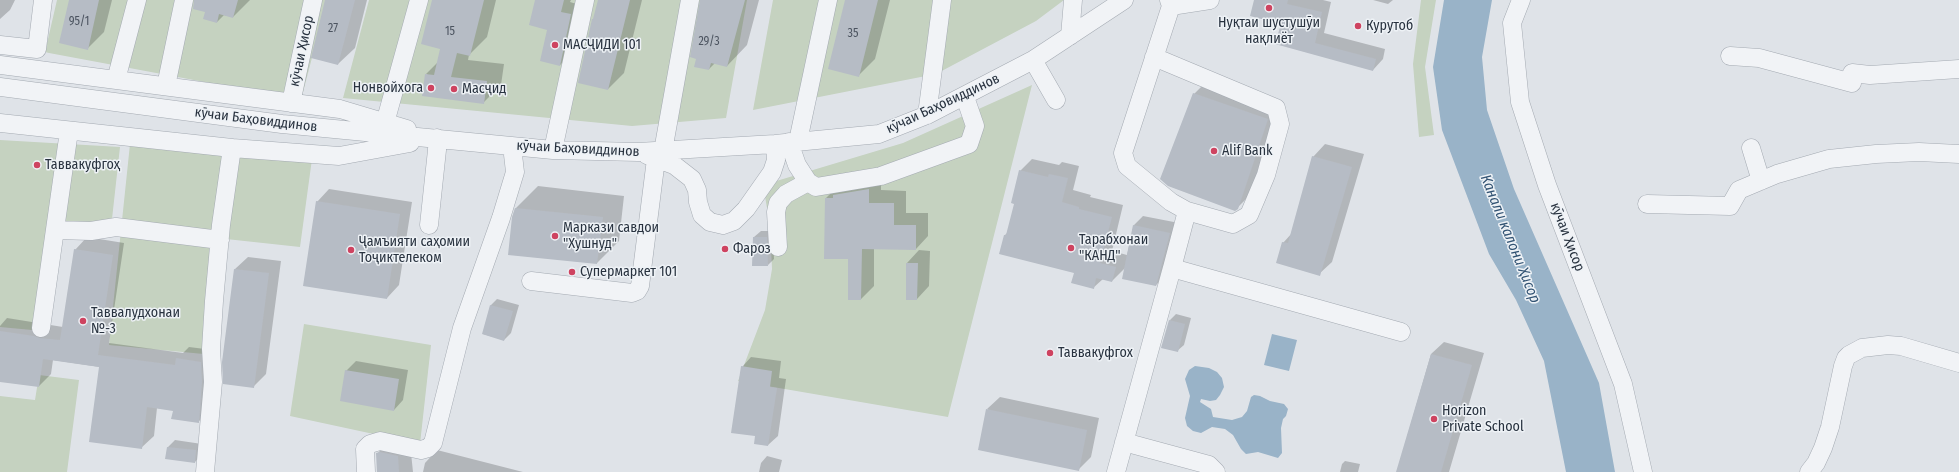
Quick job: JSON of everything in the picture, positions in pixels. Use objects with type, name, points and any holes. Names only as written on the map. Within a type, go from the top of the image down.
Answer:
[{"type":"street","points":[[0,45],[37,49],[43,0]]},
{"type":"street","points":[[116,80],[137,0]]},
{"type":"street","points":[[166,86],[184,0]]},
{"type":"street","name":"кӯчаи Ҳисор","points":[[291,103],[313,0]]},
{"type":"street","points":[[386,123],[419,0]]},
{"type":"street","points":[[553,150],[585,0]]},
{"type":"street","points":[[531,282],[632,293],[637,291],[640,286],[660,155],[690,0]]},
{"type":"street","points":[[660,155],[692,179],[697,190],[698,202],[702,214],[710,222],[723,225],[734,220],[746,209],[772,172],[776,160],[788,143],[828,0]]},
{"type":"street","points":[[927,115],[942,0]]},
{"type":"street","points":[[1070,36],[1073,0]]},
{"type":"street","name":"кӯчаи Баҳовиддинов","points":[[0,87],[282,124],[381,135],[437,138],[553,150],[638,152],[660,155],[879,134],[927,115],[965,97],[1033,60],[1124,0]]},
{"type":"street","points":[[1154,57],[1276,108],[1280,124],[1266,175],[1249,215],[1233,224],[1187,211],[1172,202],[1127,166],[1123,153],[1170,3],[1210,0]]},
{"type":"street","name":"кӯчаи Ҳисор","points":[[1521,0],[1512,23],[1520,102],[1547,185],[1624,384],[1642,472]]},
{"type":"street","points":[[1730,56],[1759,58],[1852,84],[1852,74],[1870,75],[1959,69]]},
{"type":"street","points":[[1033,60],[1056,100]]},
{"type":"street","points":[[0,65],[340,109],[437,138]]},
{"type":"street","points":[[788,143],[797,165],[808,182],[816,187],[881,176],[969,144],[975,126],[965,97]]},
{"type":"street","points":[[0,123],[232,148],[339,156],[437,138]]},
{"type":"street","points":[[41,328],[69,131]]},
{"type":"street","points":[[429,225],[437,138]]},
{"type":"street","points":[[366,472],[365,449],[370,444],[380,441],[421,450],[428,448],[433,443],[462,328],[501,218],[515,172],[512,146]]},
{"type":"street","points":[[205,472],[213,382],[211,348],[214,301],[232,148]]},
{"type":"street","points":[[1751,148],[1761,181]]},
{"type":"street","points":[[1647,204],[1730,206],[1739,190],[1777,174],[1829,159],[1876,154],[1919,152],[1959,154]]},
{"type":"street","points":[[778,246],[776,212],[778,203],[786,194],[808,182]]},
{"type":"street","points":[[1116,472],[1187,211]]},
{"type":"street","points":[[56,230],[91,231],[116,227],[220,240]]},
{"type":"street","points":[[1172,268],[1401,332]]},
{"type":"street","points":[[1809,472],[1816,463],[1823,448],[1830,427],[1843,366],[1849,355],[1862,348],[1888,345],[1901,346],[1959,363]]},
{"type":"street","points":[[1124,442],[1209,464],[1216,472]]},
{"type":"green space","points":[[57,0],[327,0],[301,100],[45,52]]},
{"type":"green space","points":[[369,0],[747,0],[726,118],[632,126],[343,98]]},
{"type":"green space","points":[[773,0],[1064,0],[1036,21],[936,74],[753,110]]},
{"type":"green space","points":[[1421,0],[1436,0],[1425,67],[1434,135],[1419,137],[1413,64]]},
{"type":"green space","points":[[1032,85],[948,417],[738,381],[765,310],[772,269],[770,225],[763,185],[903,143]]},
{"type":"green space","points":[[0,140],[120,147],[111,228],[51,222],[32,330],[0,327]]},
{"type":"green space","points":[[130,144],[312,159],[300,247],[226,239],[214,355],[109,345]]},
{"type":"green space","points":[[304,324],[431,345],[420,444],[290,416]]},
{"type":"green space","points":[[39,375],[79,380],[67,472],[0,472],[0,396],[35,400]]},
{"type":"water","name":"Канали калони Ҳисор","points":[[1444,0],[1492,0],[1482,57],[1487,110],[1514,189],[1599,383],[1615,472],[1566,472],[1544,361],[1516,300],[1489,254],[1442,130],[1433,67]]},
{"type":"water","points":[[1272,334],[1297,340],[1289,371],[1264,365]]},
{"type":"water","points":[[1195,366],[1209,368],[1217,372],[1222,378],[1224,387],[1216,400],[1210,401],[1201,399],[1200,402],[1211,409],[1213,417],[1232,420],[1242,417],[1247,411],[1251,397],[1254,395],[1284,404],[1288,409],[1286,416],[1283,419],[1281,428],[1282,453],[1278,458],[1258,452],[1246,454],[1241,449],[1233,435],[1225,429],[1212,427],[1201,433],[1193,431],[1187,426],[1185,418],[1190,396],[1185,379],[1189,370]]},
{"type":"building","points":[[69,0],[99,0],[88,50],[59,43]]},
{"type":"building","points":[[194,0],[238,0],[233,18],[219,14],[217,23],[203,19],[205,12],[193,9]]},
{"type":"building","points":[[325,0],[355,0],[338,65],[311,58]]},
{"type":"building","points":[[432,0],[484,0],[470,56],[457,53],[451,77],[487,81],[484,104],[422,96],[425,74],[434,75],[440,49],[421,44]]},
{"type":"building","name":"МАСҶИДИ 101","points":[[535,0],[564,0],[561,12],[571,14],[560,66],[540,61],[547,30],[529,25]]},
{"type":"building","points":[[598,0],[630,0],[608,90],[578,83],[592,19]]},
{"type":"building","points":[[700,0],[745,0],[727,67],[711,63],[709,70],[694,67],[696,59],[690,57]]},
{"type":"building","points":[[845,0],[878,0],[859,77],[828,69]]},
{"type":"building","points":[[1254,0],[1288,0],[1287,4],[1322,12],[1315,43],[1376,59],[1373,71],[1275,44],[1281,24],[1250,16]]},
{"type":"building","name":"Alif Bank","points":[[1193,93],[1268,119],[1238,209],[1235,211],[1168,186],[1160,179]]},
{"type":"building","points":[[1312,156],[1352,167],[1320,276],[1276,263],[1282,242],[1288,243]]},
{"type":"building","name":"Тарабхонаи \"КАНД\"","points":[[1019,170],[1048,177],[1049,174],[1068,178],[1062,202],[1079,207],[1079,209],[1112,217],[1100,263],[1116,267],[1112,282],[1096,278],[1094,289],[1071,283],[1074,273],[999,254],[1004,235],[1006,235],[1014,204],[1011,203]]},
{"type":"building","points":[[869,189],[869,203],[894,203],[894,225],[916,225],[916,250],[862,249],[861,300],[848,300],[848,259],[824,259],[825,198],[833,198],[833,195]]},
{"type":"building","name":"Ҷамъияти саҳомии Тоҷиктелеком","points":[[316,201],[400,214],[387,299],[303,286]]},
{"type":"building","name":"Маркази савдои \"Хушнуд\"","points":[[515,208],[603,217],[597,264],[508,255],[512,217]]},
{"type":"building","points":[[1133,225],[1170,233],[1156,286],[1122,279]]},
{"type":"building","points":[[753,237],[767,237],[768,266],[752,266]]},
{"type":"building","points":[[74,249],[113,255],[98,355],[175,365],[176,358],[201,362],[202,382],[199,423],[171,419],[173,411],[147,407],[142,449],[89,442],[99,367],[43,359],[39,387],[0,382],[0,331],[60,340]]},
{"type":"building","points":[[906,263],[918,263],[917,300],[906,300]]},
{"type":"building","points":[[234,269],[269,273],[254,388],[223,384],[222,362]]},
{"type":"building","points":[[490,305],[513,311],[504,341],[482,334]]},
{"type":"building","points":[[1169,320],[1185,324],[1178,352],[1161,348]]},
{"type":"building","name":"Horizon Private School","points":[[1431,354],[1472,365],[1441,472],[1396,472]]},
{"type":"building","points":[[741,366],[772,371],[770,387],[777,388],[768,446],[754,444],[755,436],[731,433]]},
{"type":"building","points":[[345,370],[399,379],[394,411],[340,401]]},
{"type":"building","points":[[986,409],[1087,430],[1079,471],[978,450]]},
{"type":"building","points":[[167,447],[196,450],[195,463],[165,459]]},
{"type":"building","points":[[380,452],[398,456],[399,472],[377,472],[376,453]]},
{"type":"place","name":"Нуқтаи шустушӯи нақлиёт","points":[[1269,8]]},
{"type":"place","name":"Курутоб","points":[[1358,26]]},
{"type":"place","name":"МАСҶИДИ 101","points":[[555,45]]},
{"type":"place","name":"Нонвойхога","points":[[431,88]]},
{"type":"place","name":"Масҷид","points":[[454,89]]},
{"type":"place","name":"Alif Bank","points":[[1214,151]]},
{"type":"place","name":"Таввакуфгоҳ","points":[[37,165]]},
{"type":"place","name":"Маркази савдои \"Хушнуд\"","points":[[555,236]]},
{"type":"place","name":"Тарабхонаи \"КАНД\"","points":[[1071,248]]},
{"type":"place","name":"Фароз","points":[[725,249]]},
{"type":"place","name":"Ҷамъияти саҳомии Тоҷиктелеком","points":[[351,250]]},
{"type":"place","name":"Супермаркет 101","points":[[572,272]]},
{"type":"place","name":"Таввалудхонаи №-3","points":[[83,321]]},
{"type":"place","name":"Таввакуфгох","points":[[1050,353]]},
{"type":"place","name":"Horizon Private School","points":[[1434,419]]}]
